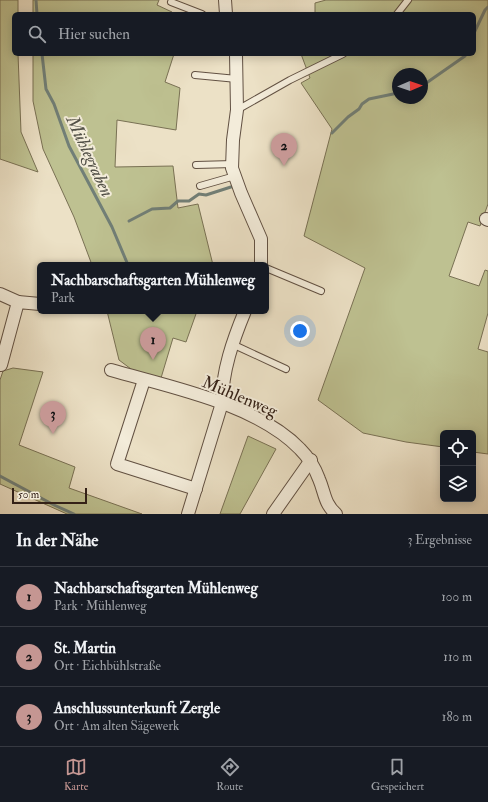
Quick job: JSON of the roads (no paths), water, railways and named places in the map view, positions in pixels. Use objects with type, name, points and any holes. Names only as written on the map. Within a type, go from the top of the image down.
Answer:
[{"type":"street","points":[[225,0],[226,12]]},
{"type":"street","points":[[236,56],[237,110],[234,140],[234,170],[241,194],[261,239],[261,262]]},
{"type":"street","points":[[0,294],[18,302],[37,304]]},
{"type":"street","points":[[2,365],[6,324],[18,302]]},
{"type":"street","points":[[188,514],[222,403],[222,386],[232,344],[244,314]]},
{"type":"street","name":"Mühlenweg","points":[[111,370],[222,403],[264,422],[282,433],[300,448],[311,460],[320,480],[323,494],[330,512]]},
{"type":"street","points":[[144,380],[117,464],[196,489]]},
{"type":"street","points":[[273,514],[311,460]]},
{"type":"lane","points":[[399,12],[408,0]]},
{"type":"lane","points":[[171,2],[197,12]]},
{"type":"lane","points":[[237,110],[290,80],[339,56]]},
{"type":"lane","points":[[195,75],[236,79]]},
{"type":"lane","points":[[196,165],[234,170]]},
{"type":"lane","points":[[200,186],[234,170]]},
{"type":"lane","points":[[269,269],[321,291]]},
{"type":"lane","points":[[232,344],[286,369]]},
{"type":"waterway","name":"Mühlegraben","points":[[36,0],[37,12]]},
{"type":"waterway","points":[[476,29],[488,7]]},
{"type":"waterway","name":"Mühlegraben","points":[[42,56],[46,89],[54,104],[69,146],[112,227],[127,262]]},
{"type":"waterway","points":[[428,82],[465,56]]},
{"type":"waterway","points":[[332,133],[369,99],[392,94]]},
{"type":"waterway","points":[[129,221],[152,209],[170,208],[178,201],[189,201],[199,194],[206,195],[234,186]]},
{"type":"waterway","points":[[0,476],[74,514]]},
{"type":"place","name":"St. Martin","points":[[284,166]]},
{"type":"place","name":"Nachbarschaftsgarten Mühlenweg","points":[[153,360]]},
{"type":"place","name":"Anschlussunterkunft Zergle","points":[[53,434]]}]
